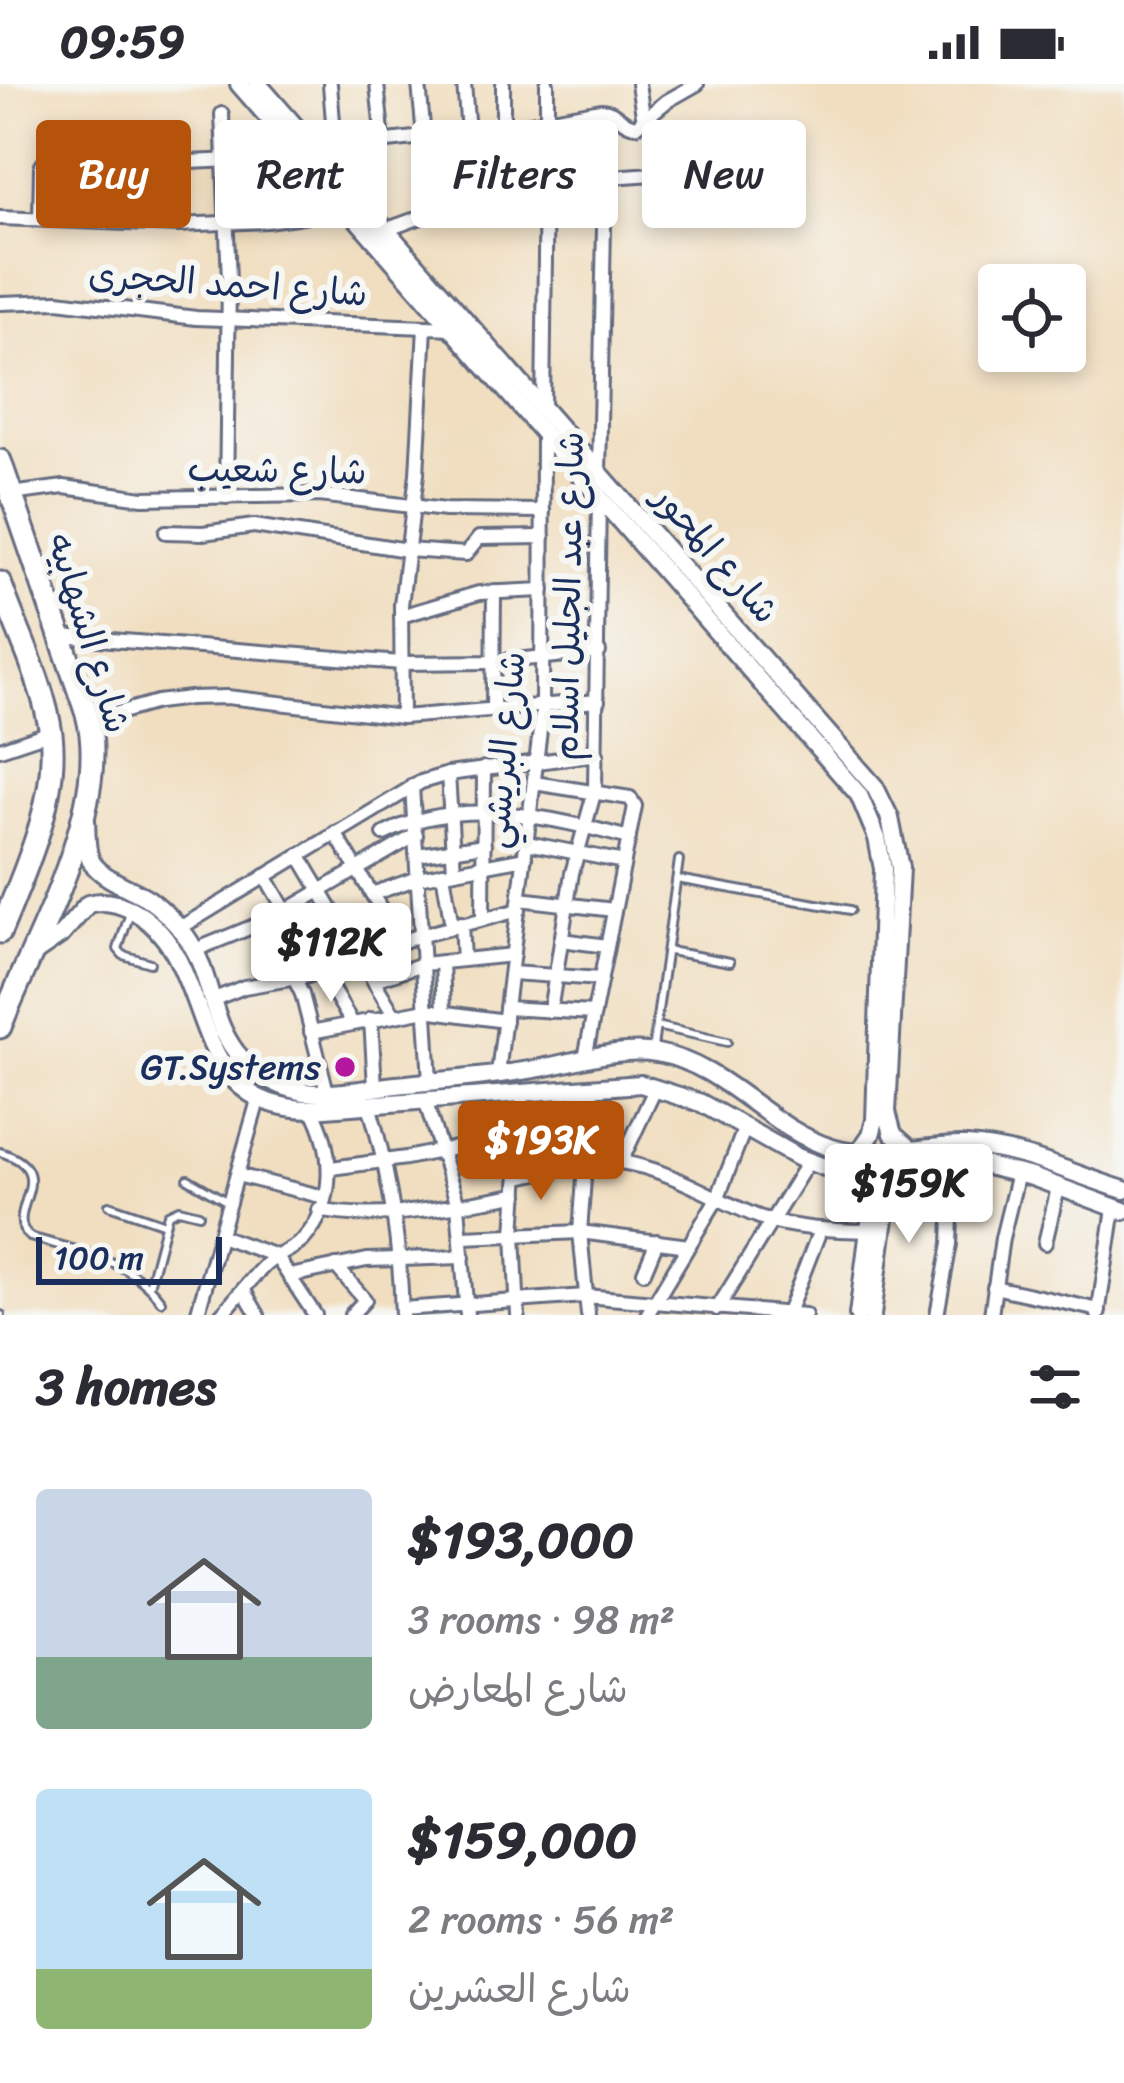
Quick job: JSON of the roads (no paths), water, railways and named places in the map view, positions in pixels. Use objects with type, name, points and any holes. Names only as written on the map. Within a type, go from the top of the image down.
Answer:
[{"type":"highway","name":"شارع الشهابيه","points":[[0,461],[89,722],[93,756],[61,884],[0,1027]]},
{"type":"highway","name":"شارع الشهابيه","points":[[0,584],[7,626],[38,688],[52,760],[44,802],[0,932]]},
{"type":"highway","points":[[38,688],[50,668],[68,660]]},
{"type":"main road","name":"شارع المحور","points":[[239,84],[279,120]]},
{"type":"main road","name":"شارع المحور","points":[[258,84],[287,120]]},
{"type":"main road","name":"شارع المحور","points":[[365,228],[543,407],[865,773],[884,802],[896,834],[900,868],[887,1112],[893,1133],[910,1149]]},
{"type":"main road","name":"شارع المحور","points":[[385,230],[543,430],[859,795],[873,823],[883,884],[876,1113],[871,1135],[858,1153]]},
{"type":"main road","points":[[85,798],[91,861],[180,928],[195,950],[229,1042],[248,1065],[284,1086],[372,1096]]},
{"type":"main road","points":[[104,901],[101,886],[113,879]]},
{"type":"main road","points":[[29,957],[62,934],[88,904],[104,901],[131,910],[154,926],[174,950],[190,981],[212,1050],[228,1071],[259,1097],[285,1107],[312,1109],[372,1096],[428,1091],[656,1087],[676,1092],[808,1162],[840,1170],[952,1162],[1018,1172],[1112,1208]]},
{"type":"main road","points":[[428,1091],[621,1051],[649,1052],[712,1072],[809,1138],[858,1153],[956,1146],[1002,1150],[1117,1188],[1109,1199],[1112,1208]]},
{"type":"main road","points":[[626,1084],[641,1071],[649,1052]]},
{"type":"main road","points":[[676,1092],[671,1082],[674,1070],[691,1062]]},
{"type":"main road","points":[[858,1315],[884,1167]]},
{"type":"main road","points":[[872,1315],[884,1167]]},
{"type":"street","points":[[319,120],[330,84]]},
{"type":"street","points":[[377,84],[381,120]]},
{"type":"street","points":[[419,84],[422,120]]},
{"type":"street","points":[[464,84],[467,120]]},
{"type":"street","points":[[503,84],[503,120]]},
{"type":"street","points":[[547,84],[547,120]]},
{"type":"street","points":[[638,84],[644,120]]},
{"type":"street","points":[[645,120],[683,87],[697,84]]},
{"type":"street","points":[[552,120],[605,110],[632,126],[642,122]]},
{"type":"street","points":[[222,114],[222,120]]},
{"type":"street","points":[[0,218],[36,219]]},
{"type":"street","points":[[385,230],[411,220]]},
{"type":"street","points":[[226,497],[228,228]]},
{"type":"street","points":[[543,407],[545,228]]},
{"type":"street","name":"شارع عبد الجليل اسلام","points":[[550,1011],[577,853],[595,790],[604,228]]},
{"type":"street","name":"شارع احمد الحجرى","points":[[0,304],[58,302],[229,320],[425,327],[450,318]]},
{"type":"street","points":[[402,717],[401,616],[425,327]]},
{"type":"street","name":"شارع البريشي","points":[[498,1074],[542,705],[543,430]]},
{"type":"street","name":"شارع شعيب","points":[[11,494],[64,487],[143,498],[343,496],[413,507],[543,511]]},
{"type":"street","points":[[166,532],[254,526],[406,550],[466,554],[479,538],[543,537]]},
{"type":"street","points":[[401,616],[494,592],[543,590]]},
{"type":"street","points":[[494,592],[494,710]]},
{"type":"street","points":[[59,636],[401,663],[493,662],[599,652]]},
{"type":"street","points":[[89,722],[158,702],[227,697],[402,717],[598,700]]},
{"type":"street","points":[[0,749],[50,733]]},
{"type":"street","points":[[180,928],[412,786],[448,774],[597,754]]},
{"type":"street","points":[[483,918],[484,768]]},
{"type":"street","points":[[448,774],[453,850],[448,872],[464,960]]},
{"type":"street","points":[[534,783],[595,790],[634,802],[585,1058]]},
{"type":"street","points":[[412,786],[428,1091],[458,1204],[466,1310]]},
{"type":"street","points":[[370,812],[393,848]]},
{"type":"street","points":[[384,834],[415,818],[484,812],[585,826],[629,838]]},
{"type":"street","points":[[335,833],[401,942]]},
{"type":"street","points":[[195,950],[286,911],[416,835]]},
{"type":"street","points":[[417,855],[484,845]]},
{"type":"street","points":[[372,894],[418,878],[484,866],[526,850],[624,862]]},
{"type":"street","points":[[299,855],[394,1015]]},
{"type":"street","points":[[266,876],[352,1023]]},
{"type":"street","points":[[212,1000],[244,986],[324,975],[422,934],[519,904],[614,910]]},
{"type":"street","points":[[561,940],[607,946]]},
{"type":"street","points":[[276,942],[297,980],[327,1092]]},
{"type":"street","points":[[374,980],[423,964],[513,955]]},
{"type":"street","points":[[442,962],[444,1010]]},
{"type":"street","points":[[511,974],[601,979]]},
{"type":"street","points":[[311,1032],[426,1010],[594,1013]]},
{"type":"street","points":[[371,1019],[372,1096],[395,1213],[402,1312],[518,1307],[585,1296],[715,1311],[805,1315]]},
{"type":"street","points":[[588,1315],[580,1232],[591,1086]]},
{"type":"street","points":[[621,1162],[656,1087]]},
{"type":"street","points":[[518,1307],[514,1234],[523,1092]]},
{"type":"street","points":[[197,1315],[259,1097]]},
{"type":"street","points":[[221,1315],[276,1256],[300,1243],[321,1204],[331,1168],[326,1139],[312,1109]]},
{"type":"street","points":[[647,1315],[718,1197],[745,1127]]},
{"type":"street","points":[[331,1168],[480,1142]]},
{"type":"street","points":[[518,1178],[587,1163],[621,1162],[680,1180],[772,1221],[820,1230],[871,1232]]},
{"type":"street","points":[[715,1311],[808,1162]]},
{"type":"street","points":[[937,1315],[950,1244],[952,1162]]},
{"type":"street","points":[[991,1315],[1018,1172]]},
{"type":"street","points":[[237,1175],[357,1215],[517,1195]]},
{"type":"street","points":[[1045,1244],[1058,1188]]},
{"type":"street","points":[[994,1287],[1098,1312],[1112,1208]]},
{"type":"street","points":[[780,1314],[820,1230]]},
{"type":"street","points":[[463,1237],[580,1232],[689,1246]]},
{"type":"street","points":[[220,1236],[276,1256],[311,1313]]},
{"type":"street","points":[[644,1272],[657,1240]]},
{"type":"street","points":[[290,1276],[400,1258],[464,1258]]},
{"type":"street","points":[[335,1266],[365,1300],[351,1315]]},
{"type":"street","points":[[244,1291],[258,1315]]},
{"type":"street","points":[[1042,1315],[1044,1298]]},
{"type":"lane","points":[[649,1052],[669,951],[679,860]]},
{"type":"lane","points":[[677,879],[850,910]]},
{"type":"lane","points":[[131,910],[118,949],[150,963]]},
{"type":"lane","points":[[669,951],[730,962]]},
{"type":"lane","points":[[656,1026],[727,1042]]},
{"type":"lane","points":[[0,1152],[28,1169],[32,1187],[20,1221],[22,1231],[117,1263],[161,1301]]},
{"type":"lane","points":[[188,1179],[229,1203]]},
{"type":"lane","points":[[109,1204],[165,1224]]},
{"type":"lane","points":[[149,1286],[173,1210],[199,1214]]},
{"type":"place","name":"GT.Systems","points":[[345,1067]]}]
